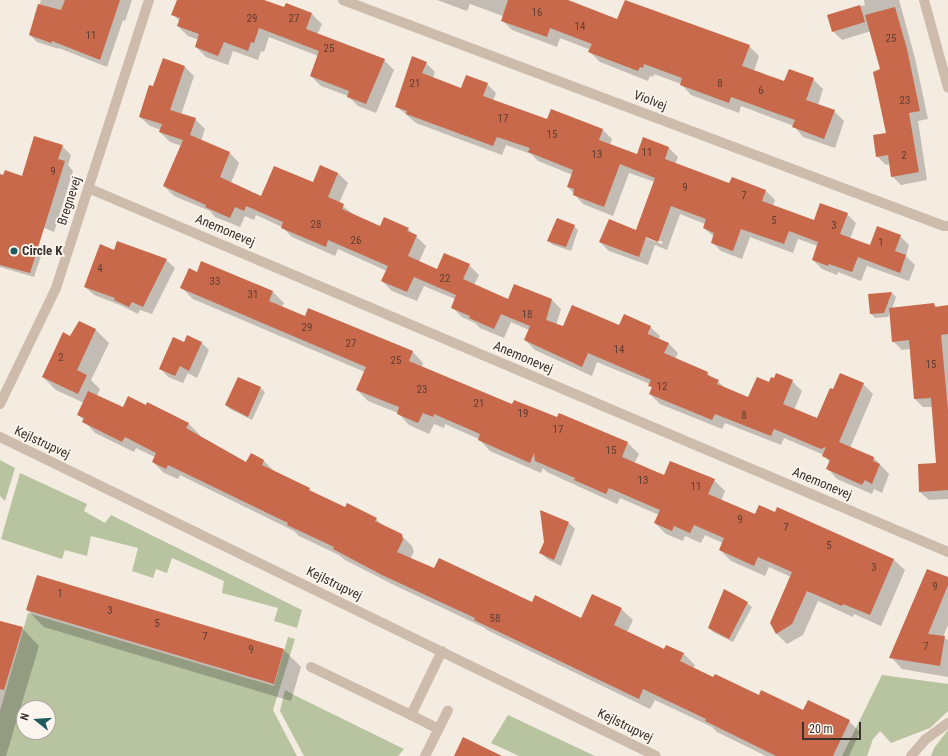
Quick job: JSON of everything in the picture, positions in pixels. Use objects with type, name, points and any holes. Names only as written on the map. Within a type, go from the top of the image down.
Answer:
[{"type":"street","name":"Bregnevej","points":[[0,404],[56,288],[149,0]]},
{"type":"street","name":"Violvej","points":[[343,0],[944,226],[948,226]]},
{"type":"street","points":[[924,0],[948,88]]},
{"type":"street","name":"Anemonevej","points":[[88,188],[129,204],[948,552]]},
{"type":"street","name":"Kejlstrupvej","points":[[0,437],[656,756]]},
{"type":"street","points":[[411,715],[442,651]]},
{"type":"street","points":[[311,667],[439,729]]},
{"type":"street","points":[[425,756],[448,710]]},
{"type":"street","points":[[911,756],[926,739],[948,723]]},
{"type":"green space","points":[[0,460],[15,468],[5,501],[0,496]]},
{"type":"green space","points":[[20,473],[87,504],[84,511],[105,523],[111,515],[302,610],[297,628],[274,621],[278,608],[222,593],[224,581],[172,558],[167,573],[156,569],[153,578],[132,571],[138,548],[91,536],[87,556],[65,550],[62,559],[1,539]]},
{"type":"green space","points":[[28,613],[274,686],[288,637],[295,639],[273,710],[297,756],[0,756],[0,711]]},
{"type":"green space","points":[[882,675],[948,684],[948,711],[930,728],[891,743],[880,731],[873,739],[867,756],[842,756]]},
{"type":"green space","points":[[285,690],[404,749],[398,756],[304,756],[280,711]]},
{"type":"green space","points":[[508,715],[595,756],[519,756],[491,743]]},
{"type":"green space","points":[[948,730],[948,756],[931,756],[934,748]]},
{"type":"building","points":[[65,0],[120,0],[100,60],[52,41],[51,43],[29,35],[38,4],[61,10]]},
{"type":"building","points":[[177,0],[264,0],[284,7],[286,3],[312,13],[306,29],[385,59],[366,104],[347,97],[349,91],[310,76],[319,51],[259,28],[254,43],[251,42],[248,51],[224,42],[218,56],[195,47],[199,34],[177,26],[180,18],[171,15]]},
{"type":"building","points":[[508,0],[568,0],[617,19],[625,0],[750,45],[742,66],[784,81],[789,69],[814,78],[806,100],[835,110],[824,139],[792,127],[795,120],[731,97],[729,103],[680,85],[682,78],[644,64],[643,68],[640,67],[638,71],[588,52],[592,44],[550,28],[547,37],[501,21]]},
{"type":"building","points":[[860,5],[865,22],[832,32],[827,15]]},
{"type":"building","points":[[895,7],[907,49],[920,111],[909,113],[919,172],[891,177],[888,155],[876,157],[873,135],[886,133],[873,72],[880,69],[865,15]]},
{"type":"building","points":[[412,56],[427,62],[422,73],[461,88],[466,75],[488,83],[483,96],[547,119],[551,109],[603,129],[599,140],[637,154],[643,137],[669,147],[665,159],[729,183],[732,177],[766,190],[762,201],[814,220],[820,203],[848,213],[840,234],[870,245],[877,226],[901,235],[895,251],[906,255],[900,273],[858,257],[852,272],[812,260],[818,242],[789,231],[784,244],[741,229],[733,251],[711,243],[714,233],[703,228],[706,219],[671,206],[658,242],[646,237],[639,257],[599,242],[609,219],[636,230],[655,178],[620,164],[604,207],[573,195],[574,189],[567,187],[573,170],[528,152],[530,148],[497,137],[493,146],[406,114],[407,111],[395,107]]},
{"type":"building","points":[[163,58],[185,66],[170,110],[196,118],[190,135],[230,152],[220,177],[261,196],[274,166],[313,182],[320,165],[338,173],[328,197],[344,204],[342,209],[380,226],[384,217],[409,228],[407,231],[417,235],[408,256],[437,269],[444,253],[470,264],[463,279],[508,299],[514,284],[552,299],[546,320],[563,326],[572,305],[619,325],[624,314],[651,326],[648,334],[669,343],[664,353],[708,372],[707,375],[719,380],[717,384],[748,397],[757,377],[769,382],[771,377],[774,378],[776,373],[793,380],[783,404],[817,418],[830,388],[833,389],[840,373],[864,383],[839,442],[874,457],[873,461],[880,464],[872,484],[865,480],[862,485],[826,469],[830,460],[822,456],[826,447],[821,449],[774,429],[771,436],[715,414],[712,420],[649,394],[652,387],[648,386],[651,380],[588,353],[582,367],[524,340],[530,326],[501,314],[494,329],[451,308],[456,295],[414,277],[407,292],[381,281],[388,266],[328,240],[326,247],[281,228],[283,222],[246,206],[244,211],[235,207],[230,218],[205,207],[206,205],[163,186],[183,140],[159,132],[162,124],[139,117],[149,85],[153,86]]},
{"type":"building","points":[[34,136],[63,145],[58,159],[65,161],[30,273],[0,265],[0,174],[3,175],[5,170],[22,176]]},
{"type":"building","points":[[557,218],[575,225],[566,247],[547,241]]},
{"type":"building","points":[[117,241],[167,259],[143,307],[132,302],[129,307],[114,300],[115,298],[84,287],[100,244],[114,250]]},
{"type":"building","points":[[201,261],[273,291],[269,301],[305,316],[308,308],[413,351],[409,361],[512,404],[514,400],[557,417],[559,413],[628,442],[622,457],[664,475],[670,461],[715,479],[708,494],[755,514],[759,505],[775,512],[777,507],[894,559],[870,615],[843,604],[842,606],[807,591],[792,624],[776,634],[770,623],[792,572],[758,557],[754,566],[719,550],[724,538],[694,525],[690,533],[674,526],[672,531],[654,523],[660,510],[609,488],[606,494],[574,480],[575,478],[535,461],[534,453],[530,463],[478,440],[480,434],[434,414],[433,417],[423,413],[418,423],[397,414],[399,407],[356,390],[366,367],[180,288],[189,268],[197,272]]},
{"type":"building","points":[[892,292],[884,313],[870,314],[868,294]]},
{"type":"building","points":[[934,303],[935,307],[948,305],[948,334],[941,335],[948,410],[948,490],[919,492],[918,464],[936,463],[931,398],[914,399],[909,340],[892,342],[889,308]]},
{"type":"building","points":[[79,321],[96,329],[77,370],[87,375],[78,394],[42,377],[63,332],[70,336]]},
{"type":"building","points":[[187,335],[202,342],[189,371],[180,366],[175,376],[159,369],[173,337],[184,342]]},
{"type":"building","points":[[238,377],[261,387],[248,417],[225,405]]},
{"type":"building","points":[[88,391],[123,407],[128,396],[146,405],[147,402],[189,423],[186,428],[246,462],[251,453],[264,460],[262,465],[310,488],[309,490],[345,507],[347,503],[377,518],[375,521],[402,534],[403,540],[397,552],[434,568],[439,558],[532,602],[535,595],[581,618],[592,594],[622,608],[614,625],[664,649],[666,645],[684,653],[680,661],[713,677],[715,674],[759,695],[761,690],[803,710],[808,700],[850,720],[833,756],[776,756],[705,721],[706,719],[643,689],[639,699],[474,620],[475,618],[382,575],[333,549],[334,547],[287,525],[288,523],[168,465],[166,469],[152,462],[156,453],[125,437],[122,442],[82,422],[84,418],[77,415]]},
{"type":"building","points":[[540,510],[569,522],[554,560],[539,553],[544,542]]},
{"type":"building","points":[[927,569],[948,577],[948,585],[928,634],[945,636],[940,666],[889,658]]},
{"type":"building","points":[[37,575],[284,649],[274,684],[26,610]]},
{"type":"building","points":[[724,589],[748,602],[729,639],[708,628]]},
{"type":"building","points":[[0,621],[23,627],[4,690],[0,689]]},
{"type":"building","points":[[463,737],[502,756],[454,756]]},
{"type":"place","name":"Circle K","points":[[14,251]]}]
